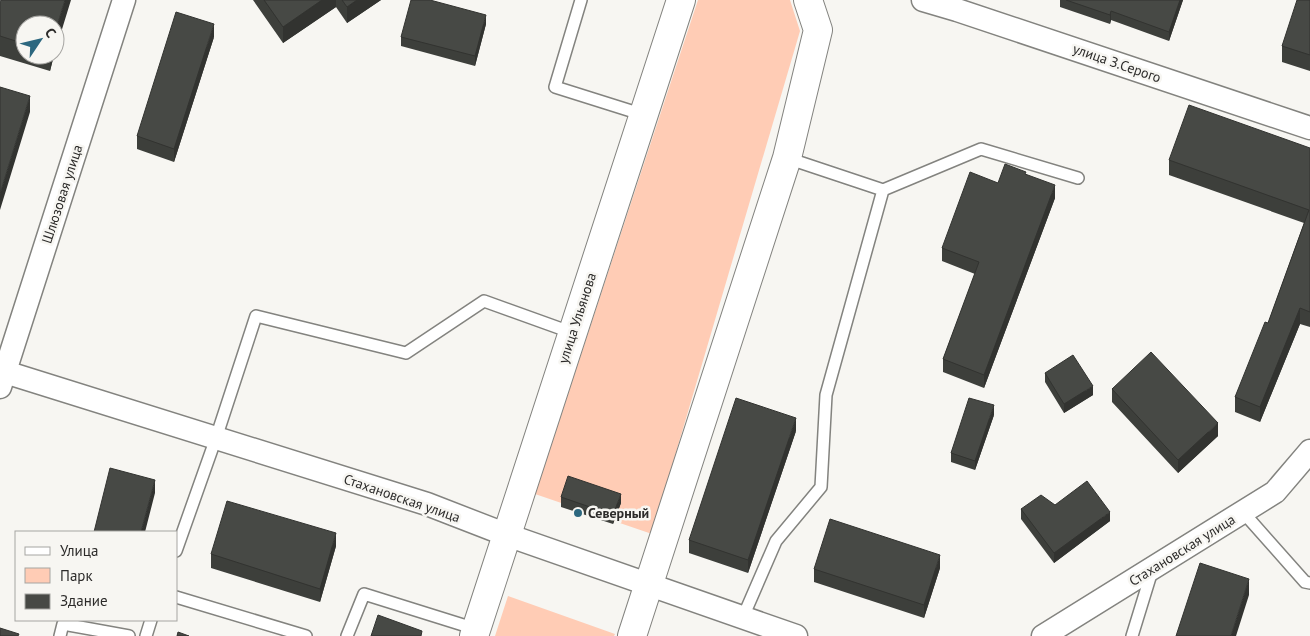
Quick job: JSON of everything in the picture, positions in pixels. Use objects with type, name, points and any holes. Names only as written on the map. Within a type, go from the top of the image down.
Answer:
[{"type":"street","name":"Шлюзовая улица","points":[[2,380],[124,0]]},
{"type":"street","name":"улица Ульянова","points":[[475,632],[681,0]]},
{"type":"street","points":[[632,636],[787,158],[818,30],[808,0]]},
{"type":"street","name":"улица З.Серого","points":[[923,0],[959,5],[1310,128]]},
{"type":"street","name":"Стахановская улица","points":[[2,380],[216,438],[427,504],[507,535],[796,636]]},
{"type":"street","name":"Стахановская улица","points":[[1043,636],[1275,492],[1310,450]]},
{"type":"lane","points":[[581,0],[555,87],[644,115]]},
{"type":"lane","points":[[787,158],[883,190],[981,149],[1078,178]]},
{"type":"lane","points":[[743,617],[776,541],[821,487],[826,395],[883,190]]},
{"type":"lane","points":[[178,545],[256,316],[406,353],[484,301],[573,333]]},
{"type":"lane","points":[[1242,512],[1305,582],[1310,583]]},
{"type":"lane","points":[[1132,636],[1154,567]]},
{"type":"lane","points":[[347,636],[364,594],[475,632]]},
{"type":"lane","points":[[178,598],[306,636]]},
{"type":"lane","points":[[146,636],[152,621]]},
{"type":"lane","points":[[60,636],[63,624],[129,636]]},
{"type":"green space","points":[[698,0],[790,0],[800,31],[652,534],[535,494]]},
{"type":"green space","points":[[508,596],[615,634],[614,636],[495,636]]},
{"type":"building","points":[[1,0],[65,0],[60,15],[15,15],[15,41],[0,36]]},
{"type":"building","points":[[264,0],[322,0],[283,27]]},
{"type":"building","points":[[342,0],[357,0],[347,7]]},
{"type":"building","points":[[411,0],[430,0],[486,15],[475,56],[401,37]]},
{"type":"building","points":[[1066,0],[1180,0],[1169,32],[1111,11],[1110,15]]},
{"type":"building","points":[[1297,0],[1310,0],[1310,55],[1282,46]]},
{"type":"building","points":[[176,12],[214,24],[174,149],[137,136]]},
{"type":"building","points":[[0,87],[30,96],[0,194]]},
{"type":"building","points":[[1189,105],[1310,148],[1310,312],[1300,308],[1260,407],[1235,397],[1265,322],[1268,323],[1309,210],[1169,160]]},
{"type":"building","points":[[1005,164],[1055,185],[984,375],[943,359],[979,262],[942,248],[970,172],[998,183]]},
{"type":"building","points":[[1151,352],[1218,423],[1178,460],[1112,389]]},
{"type":"building","points":[[1073,355],[1093,386],[1064,404],[1045,373]]},
{"type":"building","points":[[736,398],[796,418],[748,560],[689,540]]},
{"type":"building","points":[[969,398],[994,405],[975,461],[951,453]]},
{"type":"building","points":[[110,468],[155,480],[141,531],[94,531]]},
{"type":"building","points":[[568,476],[621,494],[613,515],[561,497]]},
{"type":"building","points":[[1087,481],[1110,512],[1054,553],[1021,509],[1041,495],[1055,505]]},
{"type":"building","points":[[227,501],[336,533],[320,589],[211,554]]},
{"type":"building","points":[[830,519],[940,555],[924,605],[814,569]]},
{"type":"building","points":[[1200,563],[1249,579],[1231,636],[1176,636]]},
{"type":"building","points":[[378,615],[422,631],[421,636],[371,636]]},
{"type":"building","points":[[0,628],[19,634],[18,636],[0,636]]},
{"type":"building","points":[[178,632],[189,636],[177,636]]},
{"type":"place","name":"Северный","points":[[578,513]]}]
